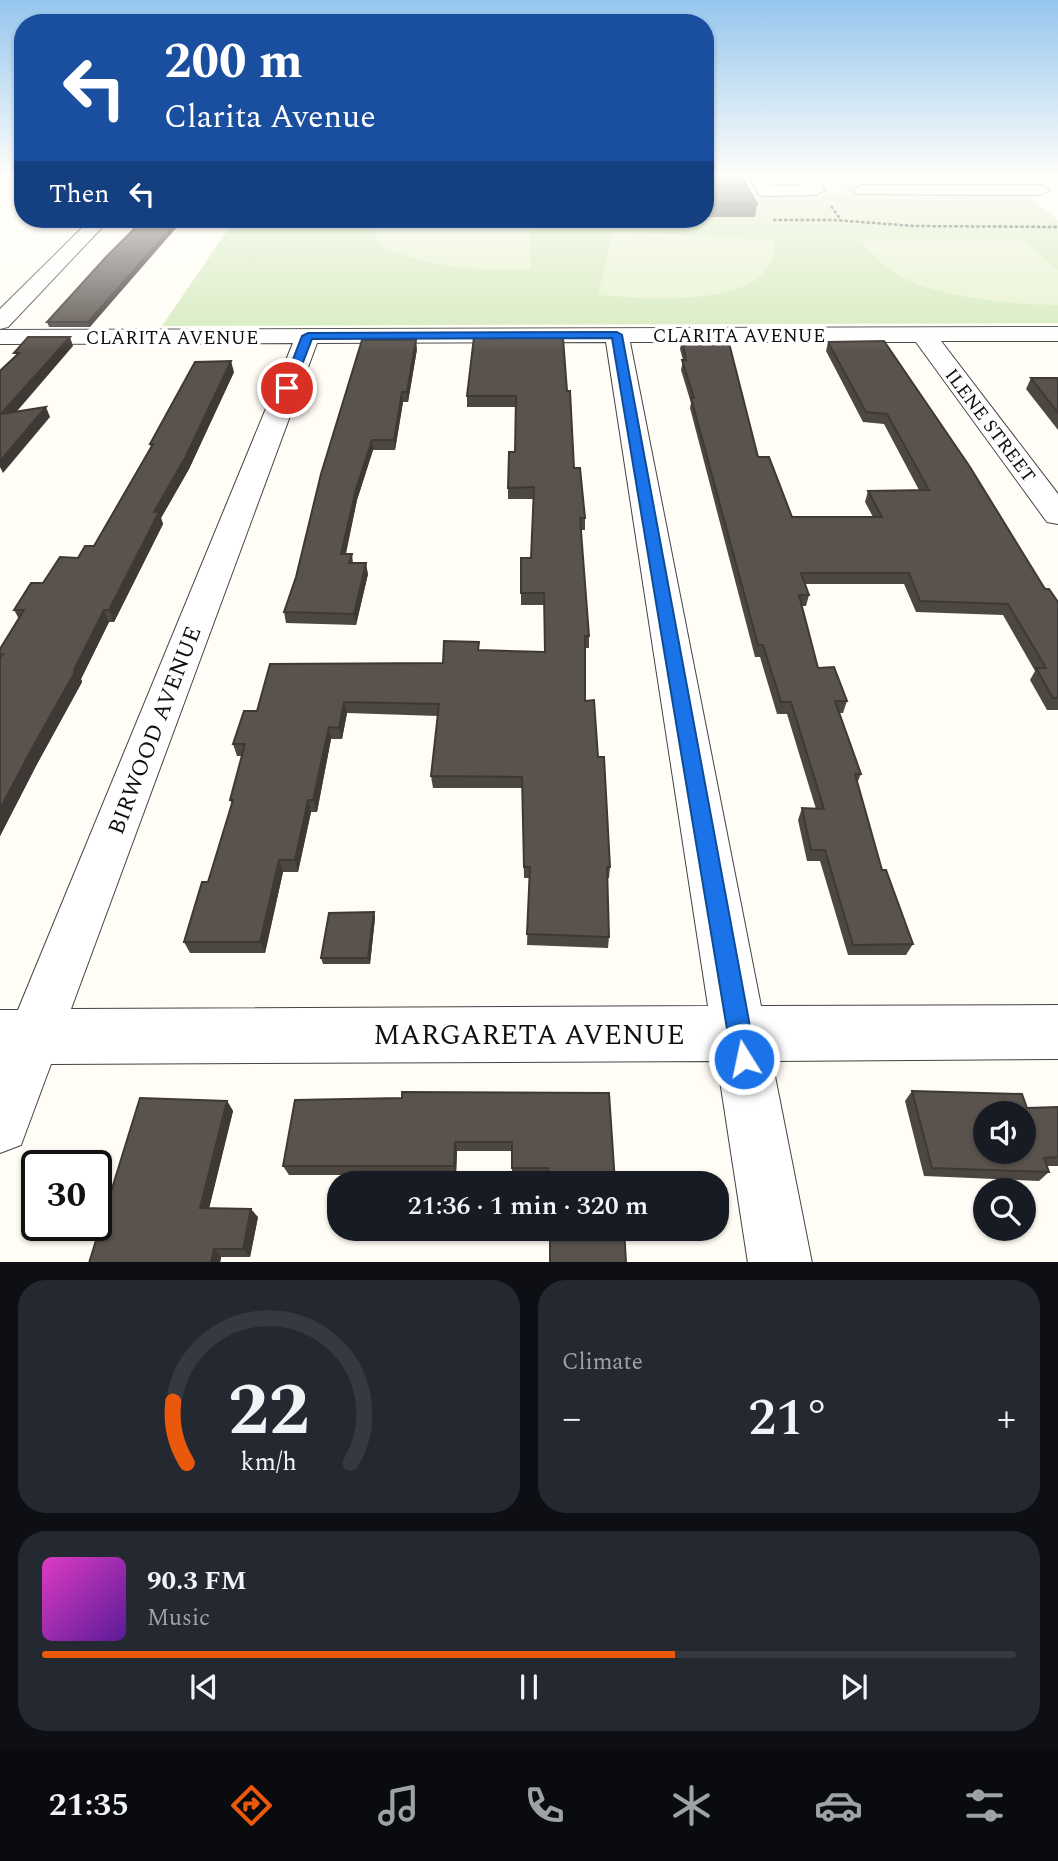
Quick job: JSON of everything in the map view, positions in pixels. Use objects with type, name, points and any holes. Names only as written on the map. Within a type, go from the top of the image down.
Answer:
[{"type":"street","points":[[0,322],[86,234]]},
{"type":"street","name":"ILENE STREET","points":[[923,334],[1058,515]]},
{"type":"street","name":"CLARITA AVENUE","points":[[0,337],[1058,334]]},
{"type":"street","points":[[617,335],[780,1262]]},
{"type":"street","name":"BIRWOOD AVENUE","points":[[0,1124],[17,1037],[308,336]]},
{"type":"street","name":"MARGARETA AVENUE","points":[[17,1037],[1058,1032]]},
{"type":"green space","points":[[225,234],[1058,234],[1058,323],[162,326]]},
{"type":"green space","points":[[375,234],[530,234],[531,270],[433,263],[395,252],[377,243]]},
{"type":"green space","points":[[612,234],[774,240],[770,263],[756,280],[733,290],[706,296],[675,298],[598,295]]},
{"type":"green space","points":[[860,239],[1022,239],[1058,271],[1058,305],[974,298],[930,288],[890,269],[876,258]]},
{"type":"building","points":[[129,234],[166,234],[88,322],[47,322]]},
{"type":"building","points":[[28,337],[70,337],[1,414],[46,407],[0,461],[0,371],[19,353],[14,353]]},
{"type":"building","points":[[474,337],[563,338],[567,391],[570,391],[574,468],[580,468],[585,518],[580,518],[589,636],[585,636],[585,701],[594,700],[598,757],[604,757],[610,867],[607,867],[609,937],[527,934],[530,867],[524,867],[522,777],[431,776],[439,704],[344,702],[339,728],[329,727],[313,800],[308,800],[295,860],[279,860],[260,942],[184,942],[202,882],[208,882],[233,800],[230,800],[245,744],[233,744],[244,711],[257,711],[270,664],[443,663],[444,641],[479,642],[478,650],[545,652],[544,593],[521,593],[521,558],[531,558],[534,487],[508,488],[509,452],[515,452],[516,396],[467,396]]},
{"type":"building","points":[[682,339],[726,340],[758,457],[769,457],[792,517],[882,517],[868,491],[929,490],[887,414],[866,412],[828,342],[884,341],[970,467],[1045,589],[1049,589],[1058,602],[1058,698],[1053,698],[1036,668],[1046,668],[1008,604],[920,601],[909,573],[801,573],[809,595],[799,595],[818,668],[834,667],[847,701],[835,701],[861,774],[855,774],[882,870],[886,870],[913,944],[853,945],[825,850],[811,850],[802,808],[824,809],[791,702],[781,702],[763,645],[758,645],[691,398],[694,398],[682,360],[686,360]]},
{"type":"building","points":[[362,340],[416,340],[407,392],[402,392],[394,440],[372,440],[356,489],[341,554],[352,554],[349,563],[366,563],[354,614],[284,612],[296,577],[321,474]]},
{"type":"building","points":[[231,361],[185,458],[154,512],[159,512],[109,610],[104,610],[76,670],[0,809],[0,658],[3,654],[0,654],[0,649],[24,610],[14,610],[31,583],[43,583],[60,557],[78,558],[85,546],[94,546],[153,444],[150,444],[195,362]]},
{"type":"building","points":[[1031,378],[1058,378],[1058,413]]},
{"type":"building","points":[[374,912],[368,958],[321,958],[329,913]]},
{"type":"building","points":[[912,1091],[1022,1094],[1024,1101],[973,1101],[973,1164],[1036,1164],[1036,1108],[1058,1107],[1058,1157],[1044,1158],[1049,1172],[932,1168]]},
{"type":"building","points":[[402,1092],[609,1093],[614,1171],[512,1168],[512,1142],[455,1142],[454,1166],[283,1166],[295,1100],[402,1098]]},
{"type":"building","points":[[140,1098],[227,1101],[200,1208],[251,1209],[243,1249],[214,1249],[211,1262],[89,1262],[96,1241],[112,1241],[112,1189]]},
{"type":"building","points":[[550,1241],[625,1241],[626,1262],[550,1262]]},
{"type":"route","points":[[287,388],[308,336],[617,335],[744,1059]]}]
